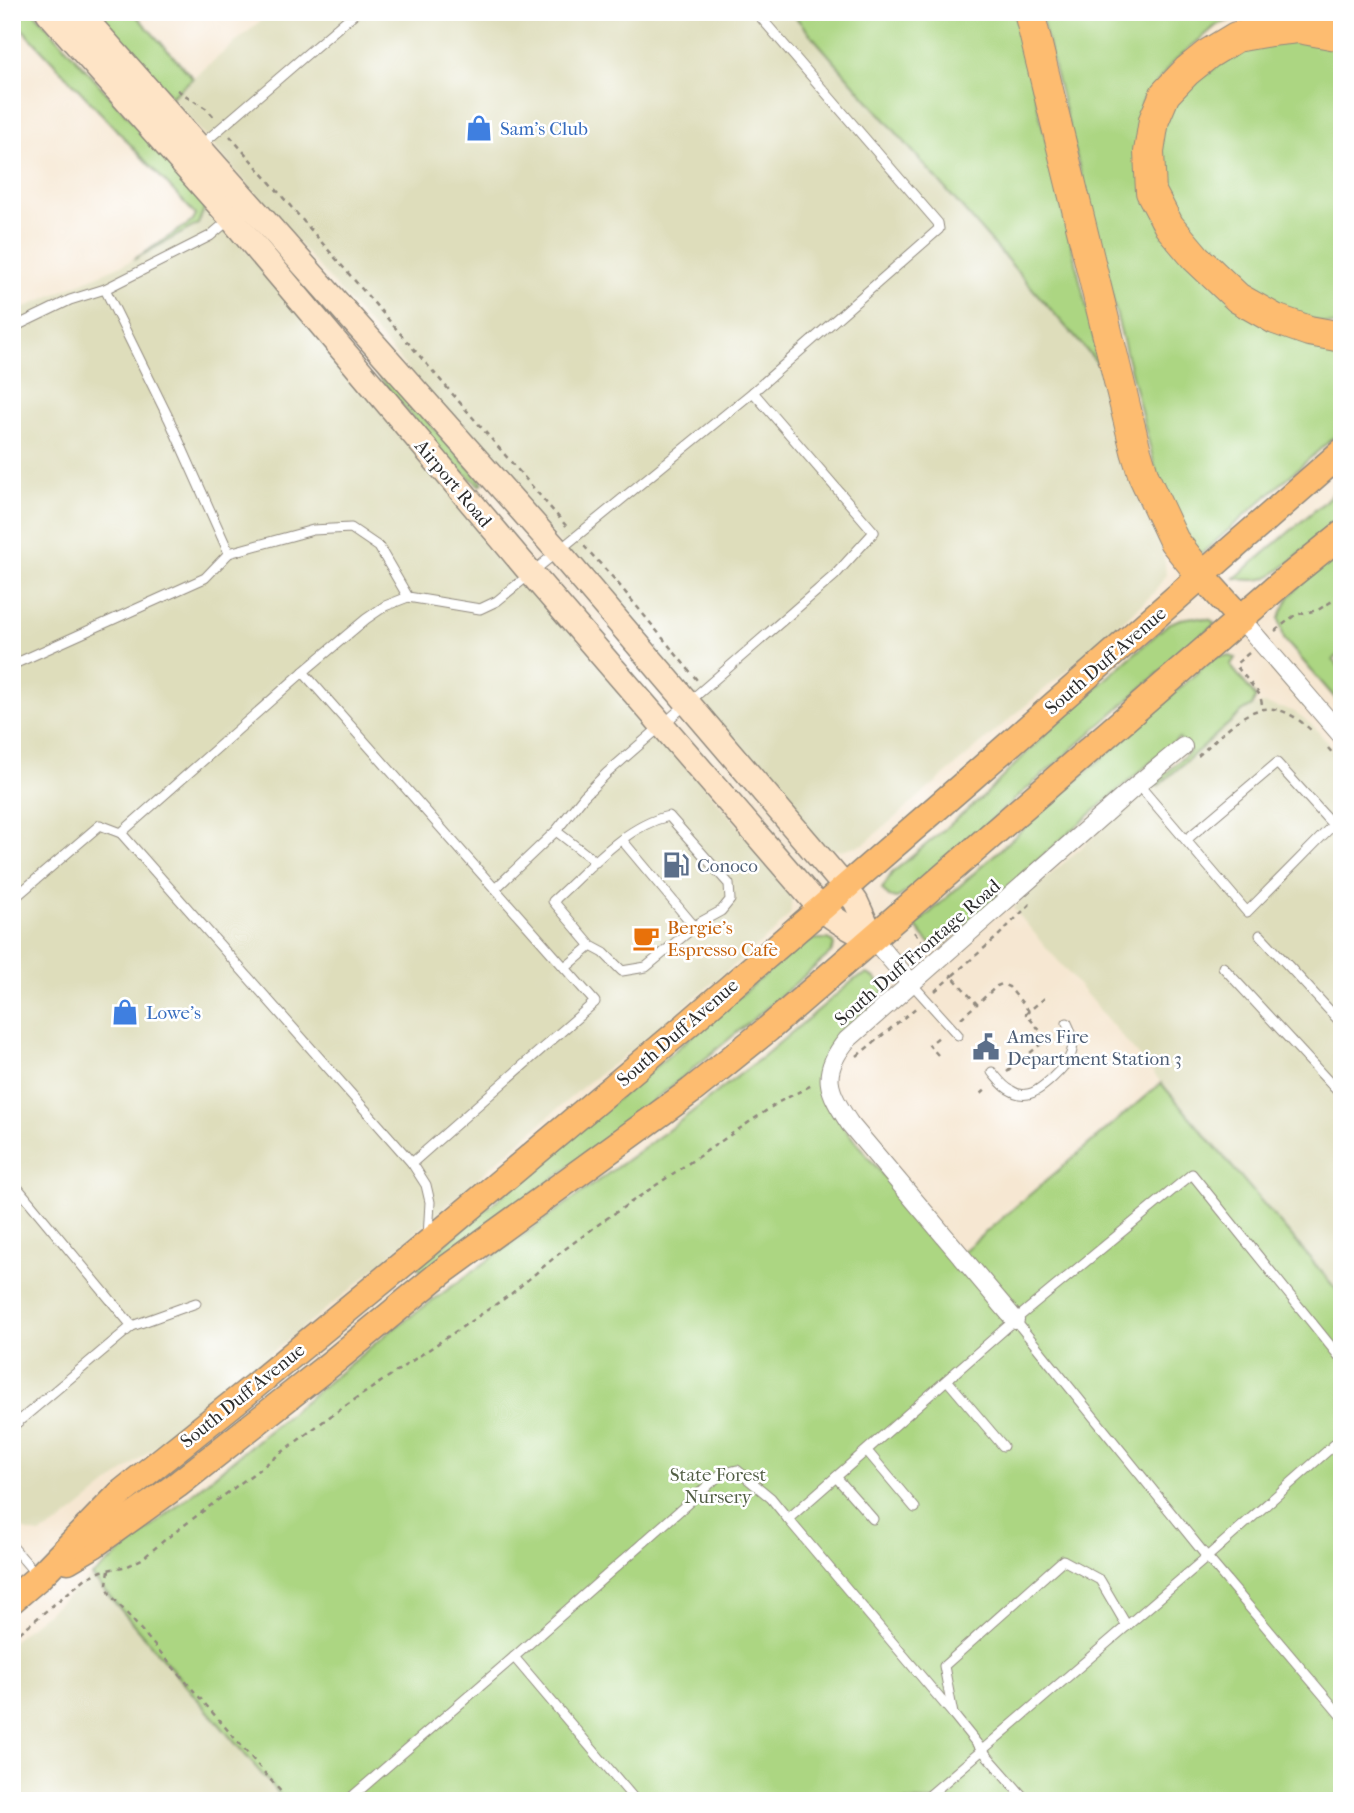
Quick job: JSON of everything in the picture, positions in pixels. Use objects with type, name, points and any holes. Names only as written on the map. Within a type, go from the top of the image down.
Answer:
[{"type":"highway","points":[[1029,12],[1144,477],[1174,541],[1202,576]]},
{"type":"highway","points":[[1342,36],[1298,28],[1236,37],[1208,54],[1165,94],[1154,120],[1149,152],[1151,192],[1169,226],[1196,258],[1238,299],[1275,319],[1309,331],[1342,337]]},
{"type":"main road","name":"Airport Road","points":[[48,12],[231,218],[530,572],[820,908],[857,933],[873,939]]},
{"type":"main road","name":"Airport Road","points":[[79,12],[557,550],[845,887],[856,902],[873,939]]},
{"type":"main road","name":"South Duff Avenue","points":[[12,1600],[39,1577],[121,1493],[427,1244],[676,1033],[1342,452]]},
{"type":"main road","name":"South Duff Avenue","points":[[39,1577],[96,1544],[177,1485],[442,1272],[691,1091],[768,1029],[1285,580],[1342,534]]},
{"type":"main road","points":[[1202,576],[1241,619]]},
{"type":"street","points":[[1241,619],[1342,736]]},
{"type":"street","name":"South Duff Frontage Road","points":[[1015,1320],[850,1124],[833,1096],[829,1076],[832,1061],[847,1040],[1138,784],[1187,755]]},
{"type":"street","name":"Airport Road","points":[[873,939],[912,984]]},
{"type":"lane","points":[[199,147],[356,12]]},
{"type":"lane","points":[[121,833],[303,672],[385,606],[408,597],[480,610],[497,601],[753,392],[939,228],[938,223],[756,12]]},
{"type":"lane","points":[[12,328],[69,300],[105,289],[209,236],[231,218]]},
{"type":"lane","points":[[105,289],[169,419],[229,553]]},
{"type":"lane","points":[[495,889],[556,831],[584,796],[661,725],[835,575],[874,532],[753,392]]},
{"type":"lane","points":[[12,665],[205,578],[229,553],[313,530],[351,528],[379,547],[408,597]]},
{"type":"lane","points":[[303,672],[594,1002],[412,1163]]},
{"type":"lane","points":[[1186,840],[1277,763],[1342,833]]},
{"type":"lane","points":[[1138,784],[1247,912],[1333,825]]},
{"type":"lane","points":[[669,816],[729,884],[730,900],[720,911],[694,926],[646,967],[622,971],[604,953],[591,946],[553,901],[622,840],[654,819],[669,816]]},
{"type":"lane","points":[[12,900],[100,825],[121,833],[412,1163],[426,1185],[429,1202],[427,1244]]},
{"type":"lane","points":[[556,831],[596,862]]},
{"type":"lane","points":[[622,840],[694,926]]},
{"type":"lane","points":[[1260,935],[1342,1024]]},
{"type":"lane","points":[[565,968],[591,946]]},
{"type":"lane","points":[[1223,967],[1342,1096]]},
{"type":"lane","points":[[912,984],[958,1035]]},
{"type":"lane","points":[[995,1076],[1012,1092],[1032,1093],[1055,1076],[1071,1054],[1073,1035],[1067,1023]]},
{"type":"lane","points":[[788,1519],[1015,1320],[1192,1174],[1342,1360]]},
{"type":"lane","points":[[12,1181],[132,1326]]},
{"type":"lane","points":[[12,1427],[132,1326],[196,1303]]},
{"type":"lane","points":[[1015,1320],[1207,1557],[1342,1717]]},
{"type":"lane","points":[[947,1380],[1003,1446]]},
{"type":"lane","points":[[923,1801],[1342,1438]]},
{"type":"lane","points":[[867,1451],[915,1508]]},
{"type":"lane","points":[[347,1801],[721,1474],[737,1470],[771,1498],[1027,1801]]},
{"type":"lane","points":[[836,1477],[873,1519]]},
{"type":"lane","points":[[12,1546],[39,1577]]},
{"type":"lane","points":[[953,1714],[944,1666],[1063,1560],[1100,1580],[1127,1626]]},
{"type":"lane","points":[[514,1657],[636,1801]]},
{"type":"path","points":[[231,137],[558,518]]},
{"type":"path","points":[[593,555],[691,671]]},
{"type":"path","points":[[1280,627],[1295,615],[1318,610],[1342,595]]},
{"type":"path","points":[[1240,660],[1237,667],[1260,695],[1263,709]]},
{"type":"path","points":[[1187,755],[1250,712],[1263,709],[1272,709],[1295,717],[1314,733]]},
{"type":"path","points":[[1324,743],[1342,764]]},
{"type":"path","points":[[855,1058],[996,938],[1032,901]]},
{"type":"path","points":[[912,930],[932,953]]},
{"type":"path","points":[[948,971],[976,1004],[997,986],[1005,985],[1029,1011]]},
{"type":"path","points":[[1045,997],[1026,1014],[1047,1039]]},
{"type":"path","points":[[981,1094],[995,1076],[1067,1023]]},
{"type":"path","points":[[12,1639],[86,1578],[128,1566],[142,1559],[332,1415],[511,1294],[606,1219],[779,1102],[821,1080]]},
{"type":"path","points":[[109,1570],[107,1584],[110,1594],[289,1801]]},
{"type":"shaded area","points":[[271,12],[791,12],[1101,367],[1128,468],[1160,544],[1166,575],[1154,593],[1109,634],[864,844],[841,850],[831,849],[817,840],[171,97]]},
{"type":"shaded area","points":[[196,192],[783,878],[792,898],[790,914],[775,931],[636,1047],[585,1085],[351,1289],[59,1524],[40,1534],[28,1532],[12,1523],[12,313],[133,260],[198,224]]},
{"type":"shaded area","points":[[1264,704],[1293,711],[1302,717],[1342,759],[1342,1296],[1013,908],[1154,783],[1157,786],[1242,712],[1252,706]]},
{"type":"shaded area","points":[[92,1576],[285,1801],[12,1801],[12,1641]]},
{"type":"green space","points":[[12,12],[34,12],[196,192],[205,207],[198,224],[133,260],[193,221],[196,215],[12,18]]},
{"type":"green space","points":[[96,12],[133,12],[193,78],[171,97]]},
{"type":"green space","points":[[791,12],[1015,12],[1101,367]]},
{"type":"green space","points":[[1040,12],[1252,12],[1217,25],[1173,62],[1142,102],[1138,151],[1164,235],[1342,345],[1342,430],[1200,555],[1159,483]]},
{"type":"green space","points":[[1281,37],[1342,48],[1342,325],[1324,324],[1264,300],[1215,262],[1173,211],[1161,178],[1158,141],[1171,102],[1239,49]]},
{"type":"green space","points":[[334,316],[483,483],[480,486],[445,457],[330,318]]},
{"type":"green space","points":[[1342,484],[1342,515],[1303,551],[1281,569],[1263,579],[1235,578],[1322,504]]},
{"type":"green space","points":[[1342,547],[1342,652],[1333,660],[1342,670],[1342,706],[1284,639],[1279,618],[1289,597],[1309,575]]},
{"type":"green space","points":[[1194,617],[1211,620],[1215,624],[916,886],[897,898],[889,897],[882,889],[892,873],[983,797],[1058,721],[1168,624]]},
{"type":"green space","points":[[1219,656],[1236,658],[1230,665],[1256,697],[1252,706],[1158,786],[1155,783],[1190,751],[1179,738],[944,944],[934,945],[927,941],[915,926],[1212,659]]},
{"type":"green space","points":[[814,939],[832,941],[834,946],[831,953],[727,1041],[533,1194],[423,1272],[417,1267],[798,947]]},
{"type":"green space","name":"State Forest Nursery","points":[[867,974],[882,986],[882,996],[832,1043],[823,1058],[822,1089],[846,1130],[953,1260],[1161,1083],[1342,1296],[1342,1801],[285,1801],[92,1576],[389,1332],[675,1125],[766,1054],[855,979]]},
{"type":"place","name":"Sam's Club","points":[[479,128]]},
{"type":"place","name":"Conoco","points":[[676,865]]},
{"type":"place","name":"Bergie's Espresso Cafe","points":[[646,938]]},
{"type":"place","name":"Lowe's","points":[[125,1012]]},
{"type":"place","name":"Ames Fire Department Station 3","points":[[986,1047]]}]
